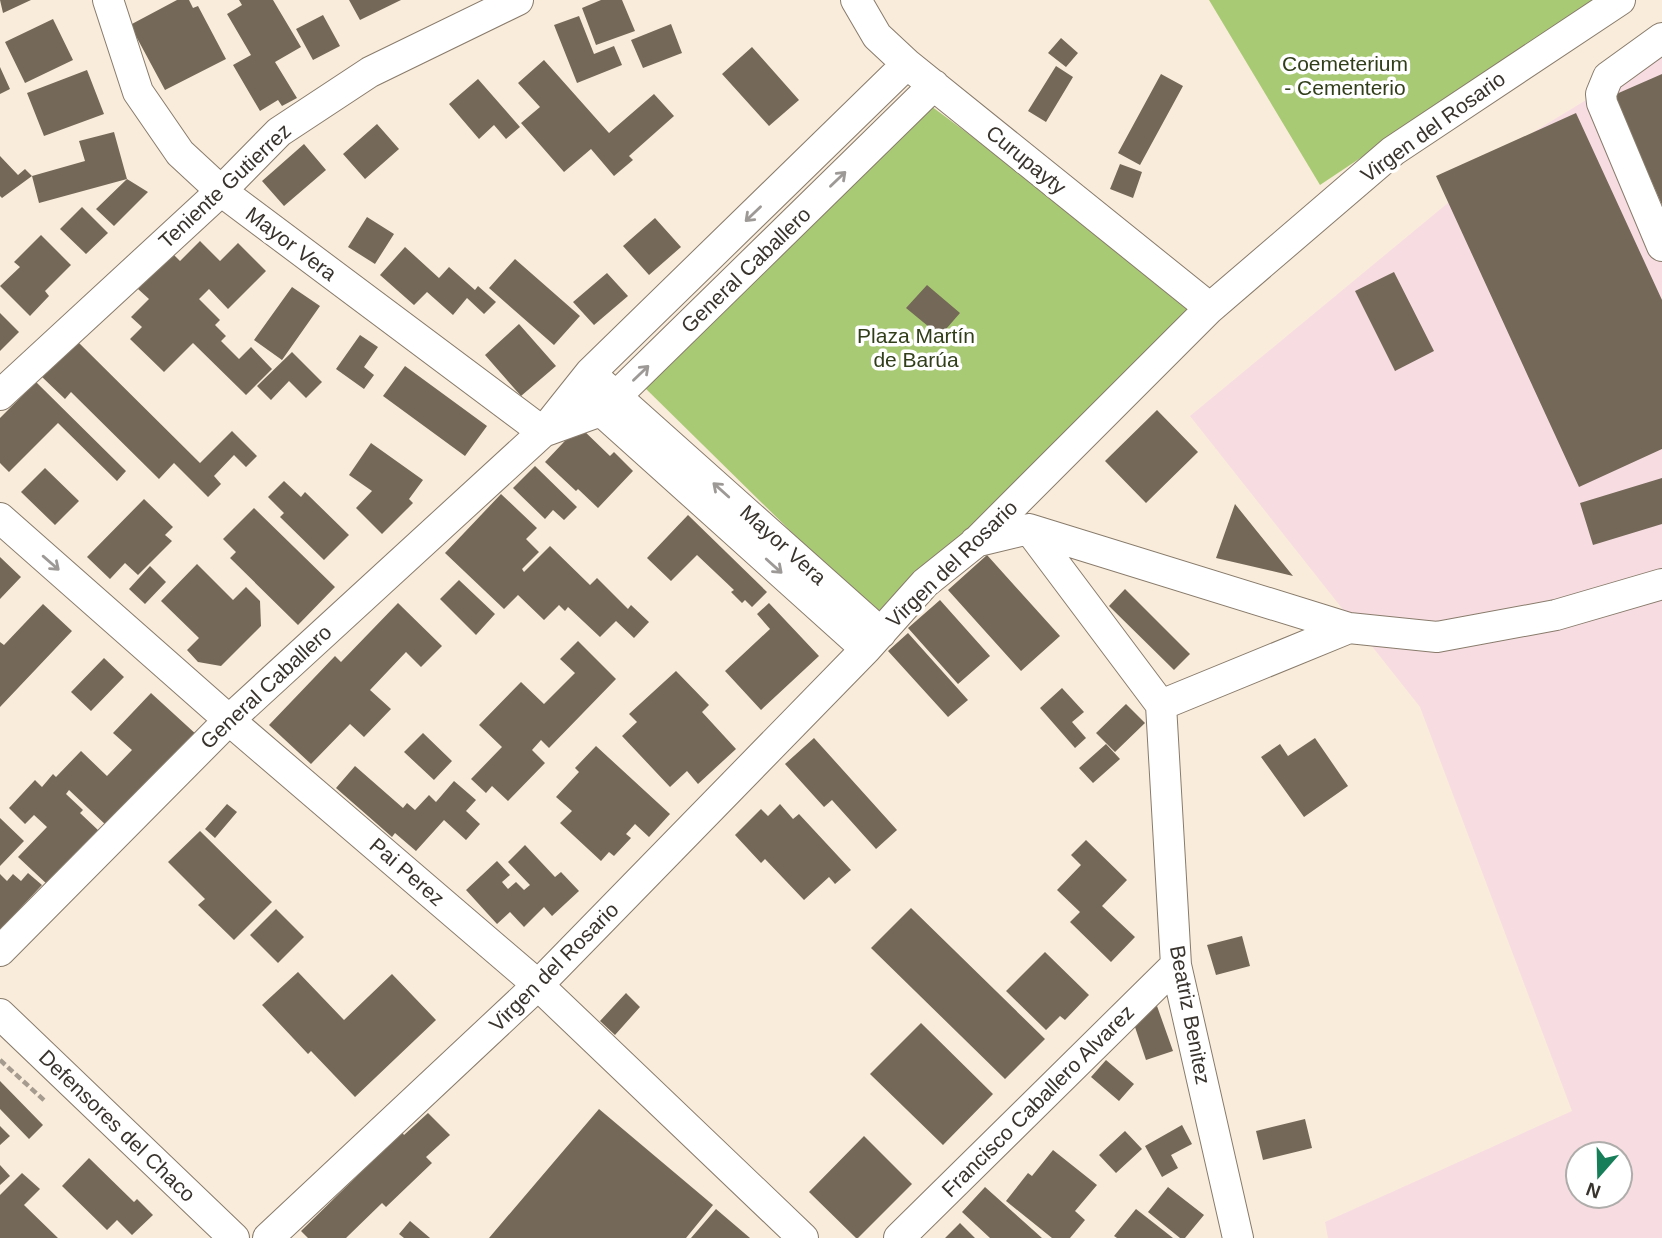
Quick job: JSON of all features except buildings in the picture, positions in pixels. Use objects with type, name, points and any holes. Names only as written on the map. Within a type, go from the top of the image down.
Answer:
[{"type":"street","name":"Mayor Vera","points":[[108,0],[138,92],[180,153],[221,191],[543,432]]},
{"type":"street","name":"Teniente Gutierrez","points":[[0,395],[221,191],[279,132],[370,72],[518,0]]},
{"type":"street","name":"Curupayty","points":[[856,0],[877,36],[907,64],[1210,309]]},
{"type":"street","name":"Virgen del Rosario","points":[[268,1238],[538,985],[874,641],[925,583],[975,542],[1210,309],[1392,151],[1620,0]]},
{"type":"street","points":[[1662,38],[1608,77],[1601,94],[1602,103],[1662,246]]},
{"type":"street","name":"General Caballero","points":[[0,951],[229,720],[543,432],[584,381],[907,64]]},
{"type":"street","name":"General Caballero","points":[[543,432],[609,404],[934,85]]},
{"type":"street","name":"Mayor Vera","points":[[584,381],[874,641]]},
{"type":"street","name":"Pai Perez","points":[[0,518],[229,720],[538,985],[803,1238]]},
{"type":"street","points":[[975,542],[1029,529],[1349,628],[1437,637],[1556,615],[1662,584]]},
{"type":"street","points":[[1029,529],[1161,705],[1349,628]]},
{"type":"street","name":"Beatriz Benitez","points":[[1161,705],[1176,965],[1238,1238]]},
{"type":"street","name":"Francisco Caballero Alvarez","points":[[900,1238],[1176,965]]},
{"type":"street","name":"Defensores del Chaco","points":[[0,1014],[234,1238]]},
{"type":"shaded area","points":[[1662,54],[1662,1238],[1328,1238],[1325,1222],[1572,1111],[1420,707],[1190,416],[1535,131]]},
{"type":"green space","name":"Coemeterium - Cementerio","points":[[1209,0],[1597,0],[1320,185]]},
{"type":"green space","name":"Plaza Martín de Barúa","points":[[931,106],[1203,308],[879,618],[641,384]]}]
